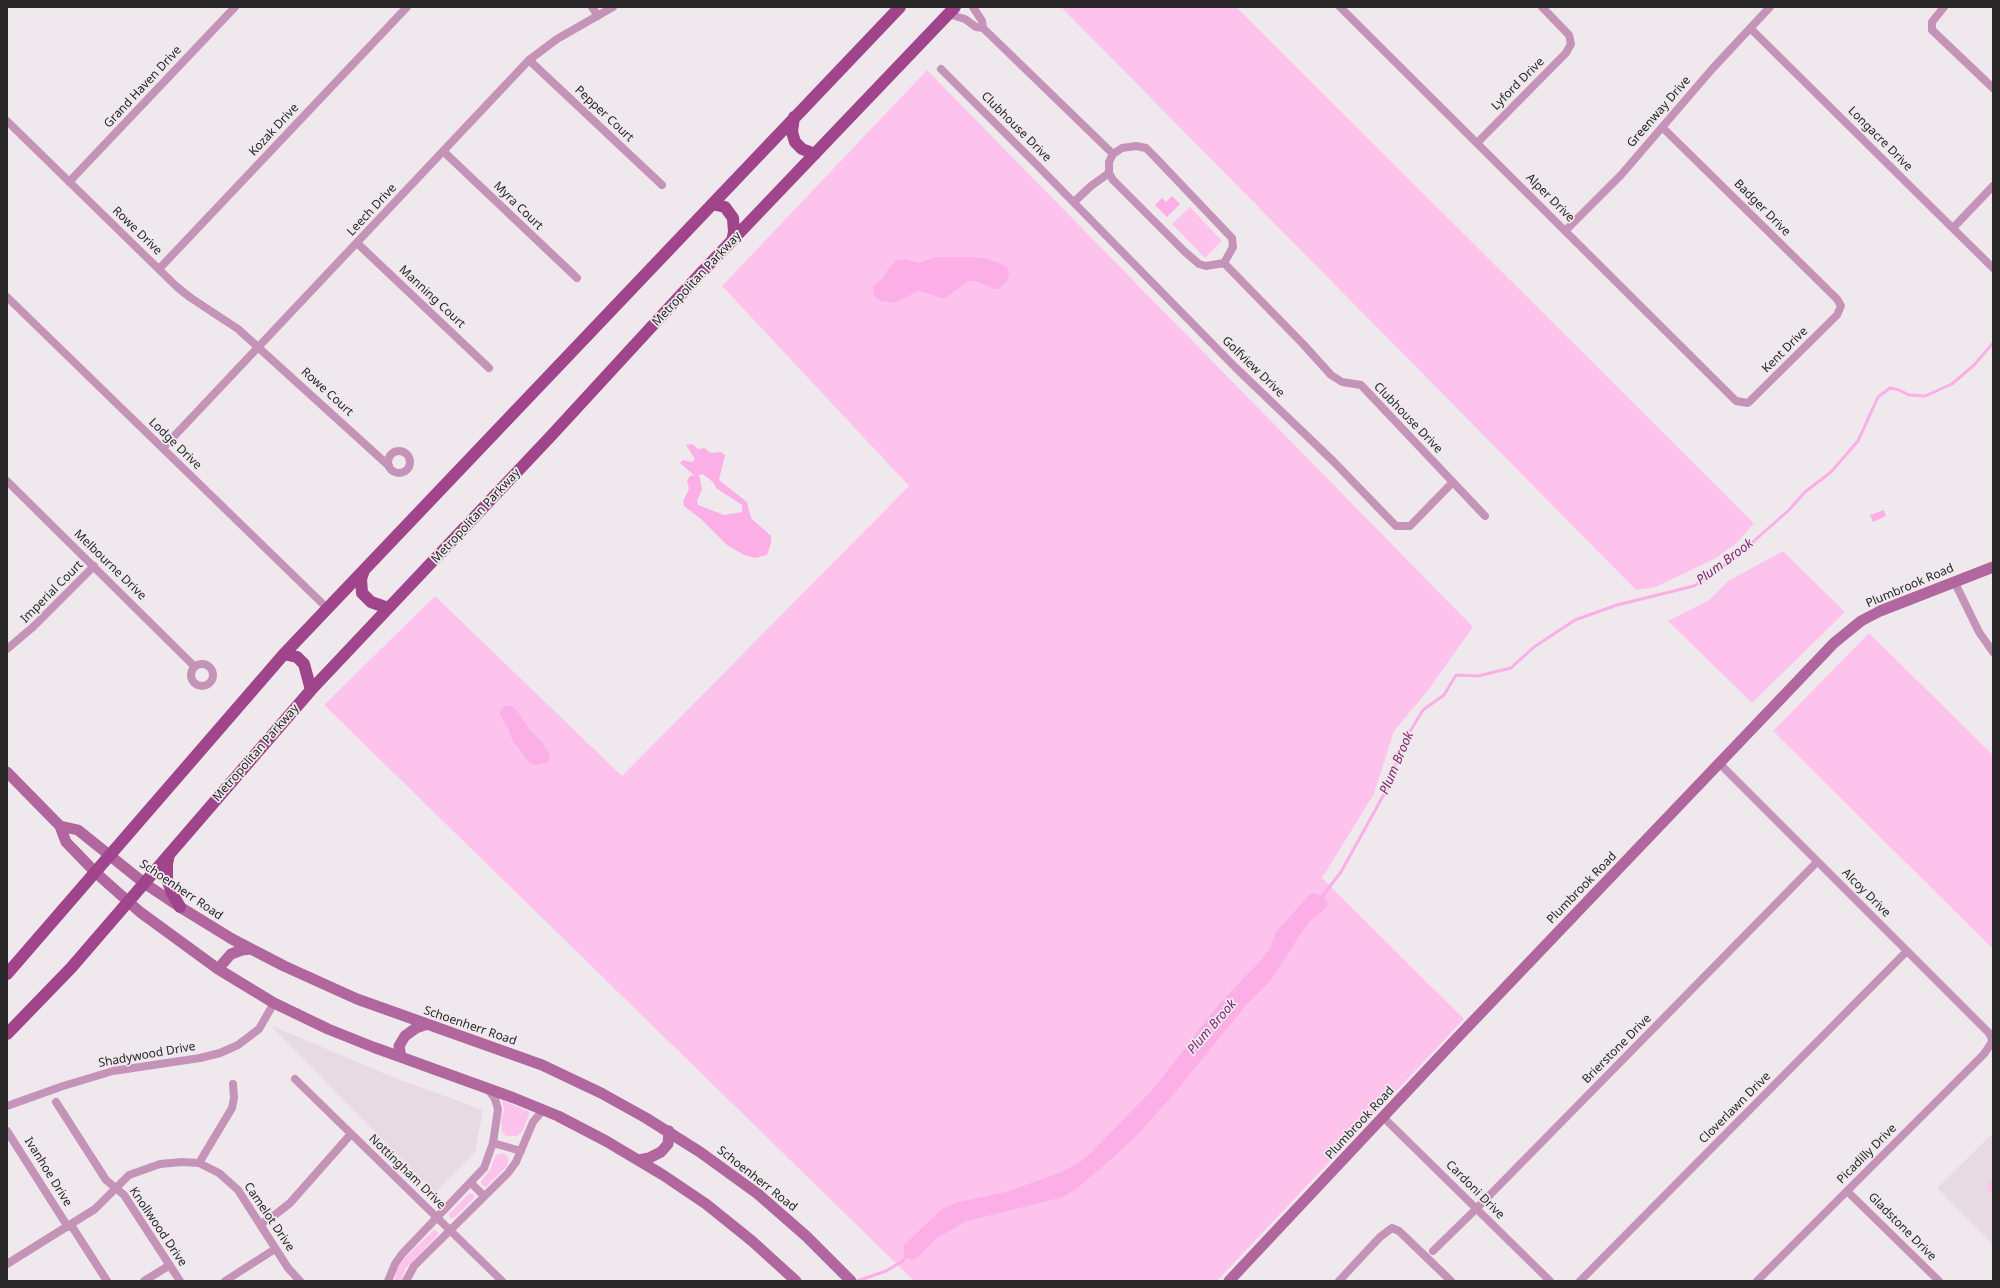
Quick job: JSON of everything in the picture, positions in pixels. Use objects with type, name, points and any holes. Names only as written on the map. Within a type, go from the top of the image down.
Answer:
[{"type":"main road","points":[[7,974],[284,654],[900,7]]},
{"type":"main road","name":"Metropolitan Parkway","points":[[7,1034],[71,968],[311,690],[550,437],[732,241],[952,11]]},
{"type":"main road","points":[[794,117],[792,132],[795,142],[802,149],[815,154]]},
{"type":"main road","points":[[712,204],[725,207],[733,218],[734,232],[732,241]]},
{"type":"main road","points":[[366,567],[361,580],[362,593],[371,602],[388,608]]},
{"type":"main road","name":"Plumbrook Road","points":[[1229,1281],[1816,660],[1848,632],[1880,611],[1993,567]]},
{"type":"main road","points":[[284,654],[297,657],[304,664],[311,690]]},
{"type":"main road","points":[[7,772],[60,826],[66,842],[95,872],[128,902],[218,970],[274,1003],[328,1029],[401,1058],[487,1087],[543,1110],[606,1141],[687,1191],[728,1222],[796,1281]]},
{"type":"main road","name":"Schoenherr Road","points":[[60,826],[78,830],[144,883],[180,907],[251,950],[326,986],[560,1074],[625,1106],[717,1163],[758,1194],[800,1231],[851,1281]]},
{"type":"main road","points":[[169,854],[167,879],[172,893],[180,907]]},
{"type":"main road","points":[[218,970],[231,954],[242,950],[251,950]]},
{"type":"main road","points":[[401,1058],[399,1046],[405,1036],[416,1028],[427,1024]]},
{"type":"main road","points":[[639,1160],[655,1156],[661,1152],[668,1144],[669,1132]]},
{"type":"street","name":"Grand Haven Drive","points":[[69,182],[235,7]]},
{"type":"street","name":"Kozak Drive","points":[[159,269],[407,7]]},
{"type":"street","points":[[592,7],[598,16]]},
{"type":"street","name":"Leech Drive","points":[[163,448],[529,60],[557,39],[613,7]]},
{"type":"street","points":[[973,7],[982,21],[983,28]]},
{"type":"street","name":"Alper Drive","points":[[1340,7],[1736,401],[1745,403]]},
{"type":"street","name":"Lyford Drive","points":[[1477,142],[1566,53],[1571,44],[1571,40],[1566,31],[1542,7]]},
{"type":"street","name":"Greenway Drive","points":[[1565,231],[1621,175],[1713,68],[1770,7]]},
{"type":"street","points":[[1944,7],[1932,22],[1932,30],[1993,88]]},
{"type":"street","points":[[952,11],[976,27],[983,28],[1113,154]]},
{"type":"street","name":"Longacre Drive","points":[[1750,28],[1993,268]]},
{"type":"street","name":"Pepper Court","points":[[529,60],[662,185]]},
{"type":"street","name":"Clubhouse Drive","points":[[941,69],[1074,202]]},
{"type":"street","name":"Rowe Drive","points":[[7,122],[191,298],[238,329],[258,347]]},
{"type":"street","name":"Badger Drive","points":[[1662,127],[1837,299],[1841,306],[1840,309]]},
{"type":"street","points":[[1136,146],[1146,148],[1232,238],[1232,247],[1224,263],[1206,266],[1199,264],[1184,252],[1113,180],[1109,174],[1109,162],[1113,154],[1122,148],[1136,146]]},
{"type":"street","name":"Myra Court","points":[[444,151],[577,278]]},
{"type":"street","points":[[1074,202],[1091,186],[1109,174]]},
{"type":"street","points":[[1953,228],[1993,186]]},
{"type":"street","name":"Golfview Drive","points":[[1074,202],[1236,368],[1333,461],[1396,526],[1410,526],[1453,482]]},
{"type":"street","name":"Manning Court","points":[[357,243],[489,368]]},
{"type":"street","name":"Clubhouse Drive","points":[[1224,263],[1304,344],[1331,375],[1342,382],[1361,385],[1485,516]]},
{"type":"street","name":"Lodge Drive","points":[[7,297],[327,608]]},
{"type":"street","name":"Kent Drive","points":[[1745,403],[1752,401],[1837,315],[1840,309]]},
{"type":"street","name":"Rowe Court","points":[[258,347],[379,455],[389,466]]},
{"type":"street","points":[[379,455],[400,451],[406,453],[410,459],[409,466],[401,473],[394,471],[389,466],[389,458],[393,453]]},
{"type":"street","name":"Melbourne Drive","points":[[7,481],[194,666]]},
{"type":"street","name":"Imperial Court","points":[[7,649],[33,627],[94,566]]},
{"type":"street","points":[[1954,581],[1978,632],[1993,652]]},
{"type":"street","name":"Alcoy Drive","points":[[1719,763],[1991,1036],[1992,1042]]},
{"type":"street","name":"Brierstone Drive","points":[[1433,1251],[1817,862]]},
{"type":"street","name":"Cloverlawn Drive","points":[[1580,1281],[1907,951]]},
{"type":"street","name":"Shadywood Drive","points":[[7,1106],[63,1086],[113,1071],[200,1058],[220,1053],[238,1045],[254,1033],[264,1022],[274,1003]]},
{"type":"street","name":"Picadilly Drive","points":[[1757,1281],[1984,1054],[1992,1042]]},
{"type":"street","name":"Nottingham Drive","points":[[295,1079],[502,1281]]},
{"type":"street","points":[[199,1163],[232,1108],[234,1098],[233,1084]]},
{"type":"street","points":[[388,1281],[398,1259],[472,1183],[484,1168],[493,1143],[498,1109],[495,1100],[487,1087]]},
{"type":"street","name":"Knollwood Drive","points":[[56,1102],[106,1180],[124,1195],[180,1281]]},
{"type":"street","points":[[406,1281],[414,1266],[508,1173],[521,1151],[532,1122],[543,1110]]},
{"type":"street","name":"Cardoni Drive","points":[[1384,1117],[1550,1281]]},
{"type":"street","name":"Ivanhoe Drive","points":[[7,1131],[107,1281]]},
{"type":"street","points":[[261,1224],[290,1203],[351,1134]]},
{"type":"street","points":[[493,1143],[521,1151]]},
{"type":"street","name":"Camelot Drive","points":[[7,1264],[95,1209],[129,1175],[149,1166],[170,1162],[199,1163],[219,1173],[238,1190],[276,1249],[300,1281]]},
{"type":"street","points":[[472,1183],[484,1196]]},
{"type":"street","name":"Gladstone Drive","points":[[1848,1191],[1939,1281]]},
{"type":"street","points":[[1339,1281],[1380,1237],[1392,1228],[1404,1235],[1451,1281]]},
{"type":"street","points":[[225,1281],[276,1249]]},
{"type":"street","points":[[144,1281],[170,1265]]},
{"type":"shaded area","points":[[1061,7],[1236,7],[1754,523],[1738,542],[1716,558],[1656,587],[1636,590]]},
{"type":"shaded area","points":[[927,70],[1473,627],[1429,689],[1394,731],[1374,794],[1322,878],[1464,1019],[1217,1281],[914,1281],[324,705],[435,596],[622,776],[909,486],[722,286]]},
{"type":"shaded area","points":[[1190,207],[1222,241],[1205,258],[1172,224]]},
{"type":"shaded area","points":[[1783,551],[1845,612],[1752,703],[1668,621],[1709,600],[1728,581]]},
{"type":"shaded area","points":[[1869,633],[1993,755],[1993,949],[1773,731]]},
{"type":"shaded area","points":[[270,1025],[390,1076],[483,1110],[475,1152],[435,1193]]},
{"type":"shaded area","points":[[502,1100],[530,1112],[522,1132],[517,1136],[506,1136],[502,1132],[501,1118],[504,1110]]},
{"type":"shaded area","points":[[1993,1133],[1993,1245],[1937,1188]]},
{"type":"shaded area","points":[[504,1153],[509,1159],[507,1166],[486,1187],[482,1185],[481,1181],[490,1170],[497,1154]]},
{"type":"shaded area","points":[[1993,1179],[1993,1195],[1985,1187]]},
{"type":"shaded area","points":[[469,1193],[474,1194],[474,1198],[454,1218],[450,1218],[449,1214]]},
{"type":"shaded area","points":[[435,1229],[438,1233],[437,1236],[406,1268],[401,1281],[394,1281],[397,1269],[405,1258]]},
{"type":"water","points":[[1172,196],[1180,204],[1167,217],[1155,205],[1162,198],[1166,202]]},
{"type":"water","points":[[936,257],[976,257],[988,259],[1004,265],[1008,269],[1009,274],[1006,283],[998,289],[994,289],[976,281],[968,281],[947,297],[942,298],[919,291],[894,303],[881,301],[875,297],[873,292],[874,285],[883,278],[888,269],[897,260],[905,259],[919,263]]},
{"type":"water","points":[[692,444],[698,449],[704,448],[711,453],[721,452],[725,455],[719,480],[747,502],[751,518],[771,536],[771,543],[767,555],[755,558],[744,555],[727,545],[701,519],[684,506],[683,501],[689,489],[687,480],[691,475],[695,476],[680,463],[683,460],[692,462],[695,459],[686,445]],"holes":[[[703,474],[714,483],[716,488],[742,505],[742,512],[724,515],[698,505],[697,501],[702,489],[699,475]]]},
{"type":"water","points":[[1884,510],[1886,516],[1873,522],[1870,515]]},
{"type":"water","points":[[505,706],[511,706],[516,709],[531,732],[541,741],[549,753],[549,759],[546,763],[537,765],[530,763],[512,740],[508,728],[500,715],[500,712]]},
{"type":"water","points":[[1311,893],[1315,893],[1326,899],[1328,905],[1325,909],[1312,919],[1303,930],[1271,980],[1246,1005],[1173,1095],[1136,1136],[1109,1161],[1076,1189],[1063,1197],[967,1221],[937,1238],[917,1258],[911,1260],[907,1257],[904,1253],[904,1245],[942,1209],[958,1202],[1006,1192],[1062,1172],[1083,1160],[1092,1152],[1154,1088],[1219,1004],[1262,959],[1270,948],[1276,932]]},
{"type":"waterway","name":"Plum Brook","points":[[1320,899],[1341,872],[1388,787],[1403,743],[1423,710],[1444,695],[1456,675],[1478,676],[1511,668],[1534,647],[1575,620],[1617,605],[1694,586],[1736,557],[1789,510],[1805,492],[1831,472],[1858,441],[1878,397],[1890,388],[1899,390],[1909,395],[1925,396],[1952,384],[1974,365],[1993,343]]},
{"type":"waterway","name":"Plum Brook","points":[[857,1281],[886,1271],[903,1261],[908,1253]]}]
